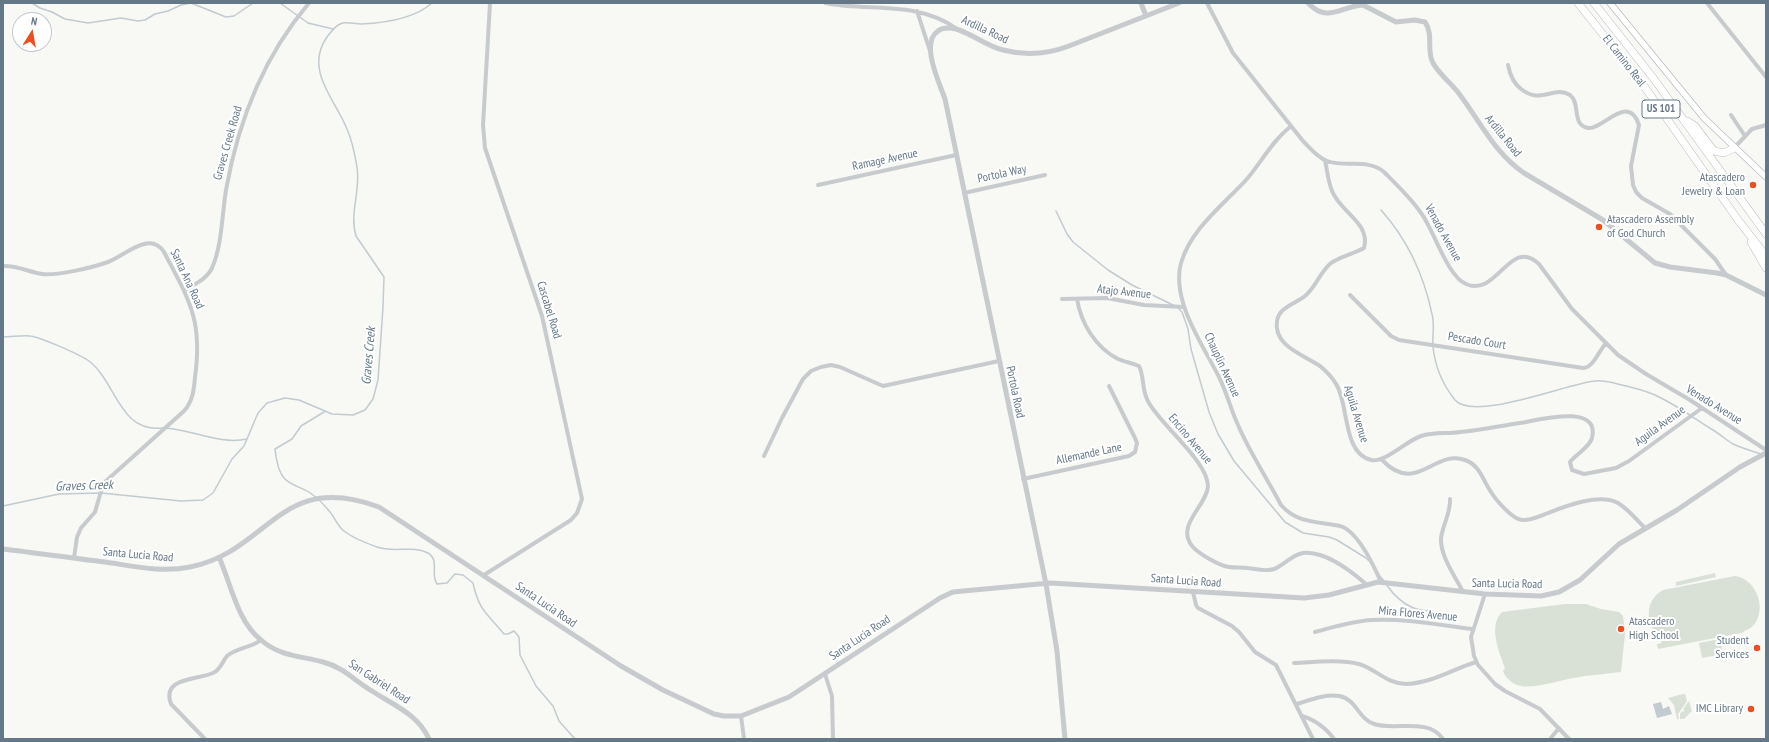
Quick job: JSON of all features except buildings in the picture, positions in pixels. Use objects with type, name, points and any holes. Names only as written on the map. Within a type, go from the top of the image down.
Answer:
[{"type":"highway","name":"El Camino Real","points":[[1578,3],[1648,92],[1738,220],[1766,256]]},
{"type":"highway","name":"El Camino Real","points":[[1594,3],[1654,79],[1766,234]]},
{"type":"highway","points":[[1683,119],[1695,126],[1714,151],[1724,153],[1734,148]]},
{"type":"highway","points":[[1738,220],[1766,268]]},
{"type":"main road","name":"El Camino Real","points":[[1610,3],[1697,111],[1766,178]]},
{"type":"street","name":"Graves Creek Road","points":[[184,291],[203,279],[211,269],[216,256],[233,155],[255,88],[271,56],[309,3]]},
{"type":"street","name":"Cascabel Road","points":[[484,575],[571,520],[579,508],[582,494],[542,316],[485,148],[483,125],[490,3]]},
{"type":"street","name":"Ardilla Road","points":[[825,3],[844,7],[879,6],[917,11],[938,18],[986,44],[1003,50],[1036,54],[1060,50],[1180,3]]},
{"type":"street","points":[[1141,3],[1146,16]]},
{"type":"street","name":"Venado Avenue","points":[[1206,3],[1233,53],[1290,127],[1314,152],[1325,160],[1337,163],[1367,164],[1381,169],[1422,213],[1434,234],[1447,263],[1459,280],[1466,284],[1475,286],[1483,285],[1496,276],[1515,258],[1525,256],[1532,258],[1539,264],[1572,309],[1618,355],[1766,450]]},
{"type":"street","name":"Ardilla Road","points":[[1308,3],[1316,10],[1324,13],[1333,13],[1363,5],[1396,22],[1415,20],[1425,22],[1430,32],[1430,51],[1432,63],[1458,92],[1498,149],[1512,164],[1524,173],[1604,220],[1655,263],[1670,267],[1704,270],[1726,275],[1766,295]]},
{"type":"street","points":[[1707,3],[1766,77]]},
{"type":"street","name":"Portola Road","points":[[917,11],[945,99],[1046,584],[1057,651],[1065,739]]},
{"type":"street","points":[[930,52],[931,40],[938,31],[944,28],[957,29]]},
{"type":"street","points":[[1508,65],[1513,81],[1528,94],[1539,96],[1564,92],[1572,96],[1578,120],[1588,128],[1596,126],[1611,116],[1622,112],[1629,113],[1635,118],[1639,125],[1632,158],[1631,173],[1636,192],[1642,198],[1670,214],[1715,259],[1726,275]]},
{"type":"street","points":[[1731,116],[1740,131],[1745,136]]},
{"type":"street","points":[[1734,148],[1755,128],[1766,125]]},
{"type":"street","name":"Chauplin Avenue","points":[[1290,127],[1280,136],[1253,172],[1208,221],[1188,246],[1183,257],[1179,274],[1184,307],[1220,379],[1238,425],[1281,505],[1289,513],[1300,520],[1337,525],[1348,531],[1374,565],[1381,582]]},
{"type":"street","name":"Ramage Avenue","points":[[818,185],[956,155]]},
{"type":"street","name":"Aguila Avenue","points":[[1325,160],[1332,191],[1364,232],[1366,242],[1364,248],[1340,258],[1327,267],[1310,291],[1283,309],[1277,318],[1277,329],[1285,344],[1319,366],[1337,384],[1352,442],[1358,452],[1368,459],[1378,461],[1382,460],[1407,442],[1428,434],[1459,433],[1556,416],[1568,416],[1587,421],[1593,430],[1591,441],[1570,462],[1572,470],[1584,474],[1603,472],[1611,470],[1629,461],[1702,408]]},
{"type":"street","name":"Portola Way","points":[[964,193],[1045,175]]},
{"type":"street","name":"Santa Ana Road","points":[[3,266],[51,274],[105,263],[142,244],[153,242],[161,247],[164,252],[193,312],[198,340],[193,394],[190,405],[106,481],[102,488],[95,512],[81,528],[77,537],[74,558]]},
{"type":"street","name":"Pescado Court","points":[[1350,295],[1391,336],[1399,340],[1583,368],[1588,368],[1592,365],[1599,351],[1606,343]]},
{"type":"street","name":"Atajo Avenue","points":[[1062,299],[1108,298],[1144,305],[1184,307]]},
{"type":"street","name":"Encino Avenue","points":[[1077,299],[1079,313],[1092,336],[1101,346],[1116,358],[1139,366],[1142,371],[1143,392],[1149,404],[1172,434],[1199,463],[1206,475],[1208,487],[1205,498],[1189,524],[1188,538],[1193,547],[1205,556],[1224,566],[1263,571],[1276,568],[1295,555],[1305,553],[1333,560],[1367,584]]},
{"type":"street","points":[[764,456],[803,379],[811,371],[831,365],[840,367],[883,386],[999,361]]},
{"type":"street","name":"Allemande Lane","points":[[1023,479],[1129,456],[1135,452],[1137,443],[1109,386]]},
{"type":"street","name":"Santa Lucia Road","points":[[3,549],[168,569],[190,567],[219,557],[241,544],[285,510],[309,500],[334,496],[362,501],[379,507],[639,677],[714,714],[724,716],[741,716],[780,702],[944,596],[963,590],[1046,584],[1304,598],[1329,595],[1367,584],[1381,582],[1463,593],[1485,594],[1541,596],[1565,590],[1580,580],[1619,544],[1681,508],[1746,463],[1766,453]]},
{"type":"street","points":[[1382,460],[1393,470],[1412,474],[1444,461],[1458,459],[1470,462],[1484,478],[1491,493],[1512,516],[1520,520],[1530,519],[1578,503],[1596,500],[1619,504],[1645,528]]},
{"type":"street","points":[[1450,498],[1451,506],[1441,538],[1443,551],[1463,593]]},
{"type":"street","name":"San Gabriel Road","points":[[219,557],[246,624],[260,640],[282,653],[323,662],[345,670],[370,690],[404,710],[426,732],[429,739]]},
{"type":"street","points":[[1193,592],[1198,608],[1232,626],[1254,652],[1276,664],[1285,685],[1297,704],[1314,739]]},
{"type":"street","points":[[1485,594],[1472,629],[1470,643],[1476,662],[1481,670],[1495,684],[1509,694],[1540,709],[1569,739]]},
{"type":"street","name":"Mira Flores Avenue","points":[[1315,632],[1347,623],[1371,620],[1395,620],[1472,629]]},
{"type":"street","points":[[205,739],[170,704],[168,697],[170,690],[174,685],[212,674],[218,670],[228,656],[254,646],[260,640]]},
{"type":"street","points":[[1294,663],[1352,662],[1366,667],[1389,681],[1407,684],[1435,678],[1462,666],[1476,662]]},
{"type":"street","points":[[825,674],[832,696],[832,739]]},
{"type":"street","points":[[1297,704],[1327,696],[1339,696],[1353,702],[1371,723],[1378,725],[1424,728],[1436,732],[1443,739]]},
{"type":"street","points":[[741,716],[744,739]]},
{"type":"street","points":[[1302,716],[1308,717],[1318,724],[1334,739]]},
{"type":"street","points":[[1550,739],[1559,728]]},
{"type":"shaded area","points":[[1715,573],[1716,577],[1676,586],[1676,582]]},
{"type":"shaded area","points":[[1735,576],[1748,582],[1757,593],[1760,608],[1759,615],[1753,626],[1741,633],[1658,649],[1657,644],[1662,643],[1653,630],[1649,615],[1649,608],[1656,595],[1663,590]]},
{"type":"shaded area","points":[[1565,604],[1586,604],[1601,609],[1619,612],[1623,616],[1625,634],[1621,672],[1580,677],[1526,687],[1513,683],[1508,679],[1503,671],[1505,668],[1495,632],[1498,618],[1502,612]]},
{"type":"shaded area","points":[[1720,639],[1723,654],[1702,658],[1699,643]]},
{"type":"shaded area","points":[[1685,694],[1687,701],[1678,714],[1679,719],[1677,719],[1674,705],[1668,698]]},
{"type":"shaded area","points":[[1689,701],[1692,711],[1684,719],[1680,719],[1680,714],[1682,711],[1684,712],[1683,709]]},
{"type":"shaded area","points":[[1661,702],[1663,709],[1669,706],[1672,714],[1657,718],[1653,704]]},
{"type":"waterway","points":[[32,3],[65,19],[88,23],[121,18],[138,21],[145,20],[155,14],[191,3]]},
{"type":"waterway","points":[[191,3],[226,17],[234,16],[253,3]]},
{"type":"waterway","points":[[280,3],[308,23],[333,29]]},
{"type":"waterway","name":"Graves Creek","points":[[3,506],[59,494],[101,493],[181,501],[203,500],[213,493],[232,459],[244,446],[258,413],[267,403],[285,398],[299,400],[332,414],[353,415],[365,410],[373,399],[378,380],[384,277],[356,236],[354,227],[354,210],[358,185],[357,167],[347,129],[324,84],[320,73],[319,61],[321,49],[327,37],[334,28],[340,24],[361,24],[399,19],[417,13],[432,3]]},
{"type":"waterway","points":[[1381,210],[1399,233],[1419,272],[1429,300],[1433,318],[1433,347],[1436,361],[1443,382],[1455,400],[1465,406],[1481,407],[1522,400],[1582,383],[1595,381],[1608,382],[1655,395],[1680,408],[1733,444],[1761,454]]},
{"type":"waterway","points":[[1056,211],[1067,234],[1073,242],[1108,270],[1132,285],[1175,306]]},
{"type":"waterway","points":[[1178,308],[1182,312],[1188,329],[1191,349],[1209,412],[1218,434],[1234,461],[1285,522],[1303,533],[1329,537],[1337,540],[1370,562]]},
{"type":"waterway","points":[[3,337],[35,337],[85,358],[98,370],[128,415],[137,423],[148,427],[163,428]]},
{"type":"waterway","points":[[324,412],[301,426],[292,439],[275,449],[279,468],[284,478],[317,498],[330,512],[338,525],[356,539],[383,549],[410,549],[428,553],[432,556],[434,576],[437,584],[447,583],[455,574],[463,575],[473,583],[478,600],[488,616],[504,634],[514,631],[519,637],[520,655],[536,686],[553,706],[559,721],[575,739]]},
{"type":"waterway","points":[[166,428],[217,439],[247,439]]},
{"type":"waterway","points":[[1379,575],[1384,581]]},
{"type":"waterway","points":[[1386,584],[1399,599],[1412,608],[1447,613]]},
{"type":"place","name":"Atascadero Jewelry & Loan","points":[[1753,185]]},
{"type":"place","name":"Atascadero Assembly of God Church","points":[[1599,227]]},
{"type":"place","name":"Atascadero High School","points":[[1621,629]]},
{"type":"place","name":"Student Services","points":[[1757,648]]},
{"type":"place","name":"IMC Library","points":[[1751,709]]}]
